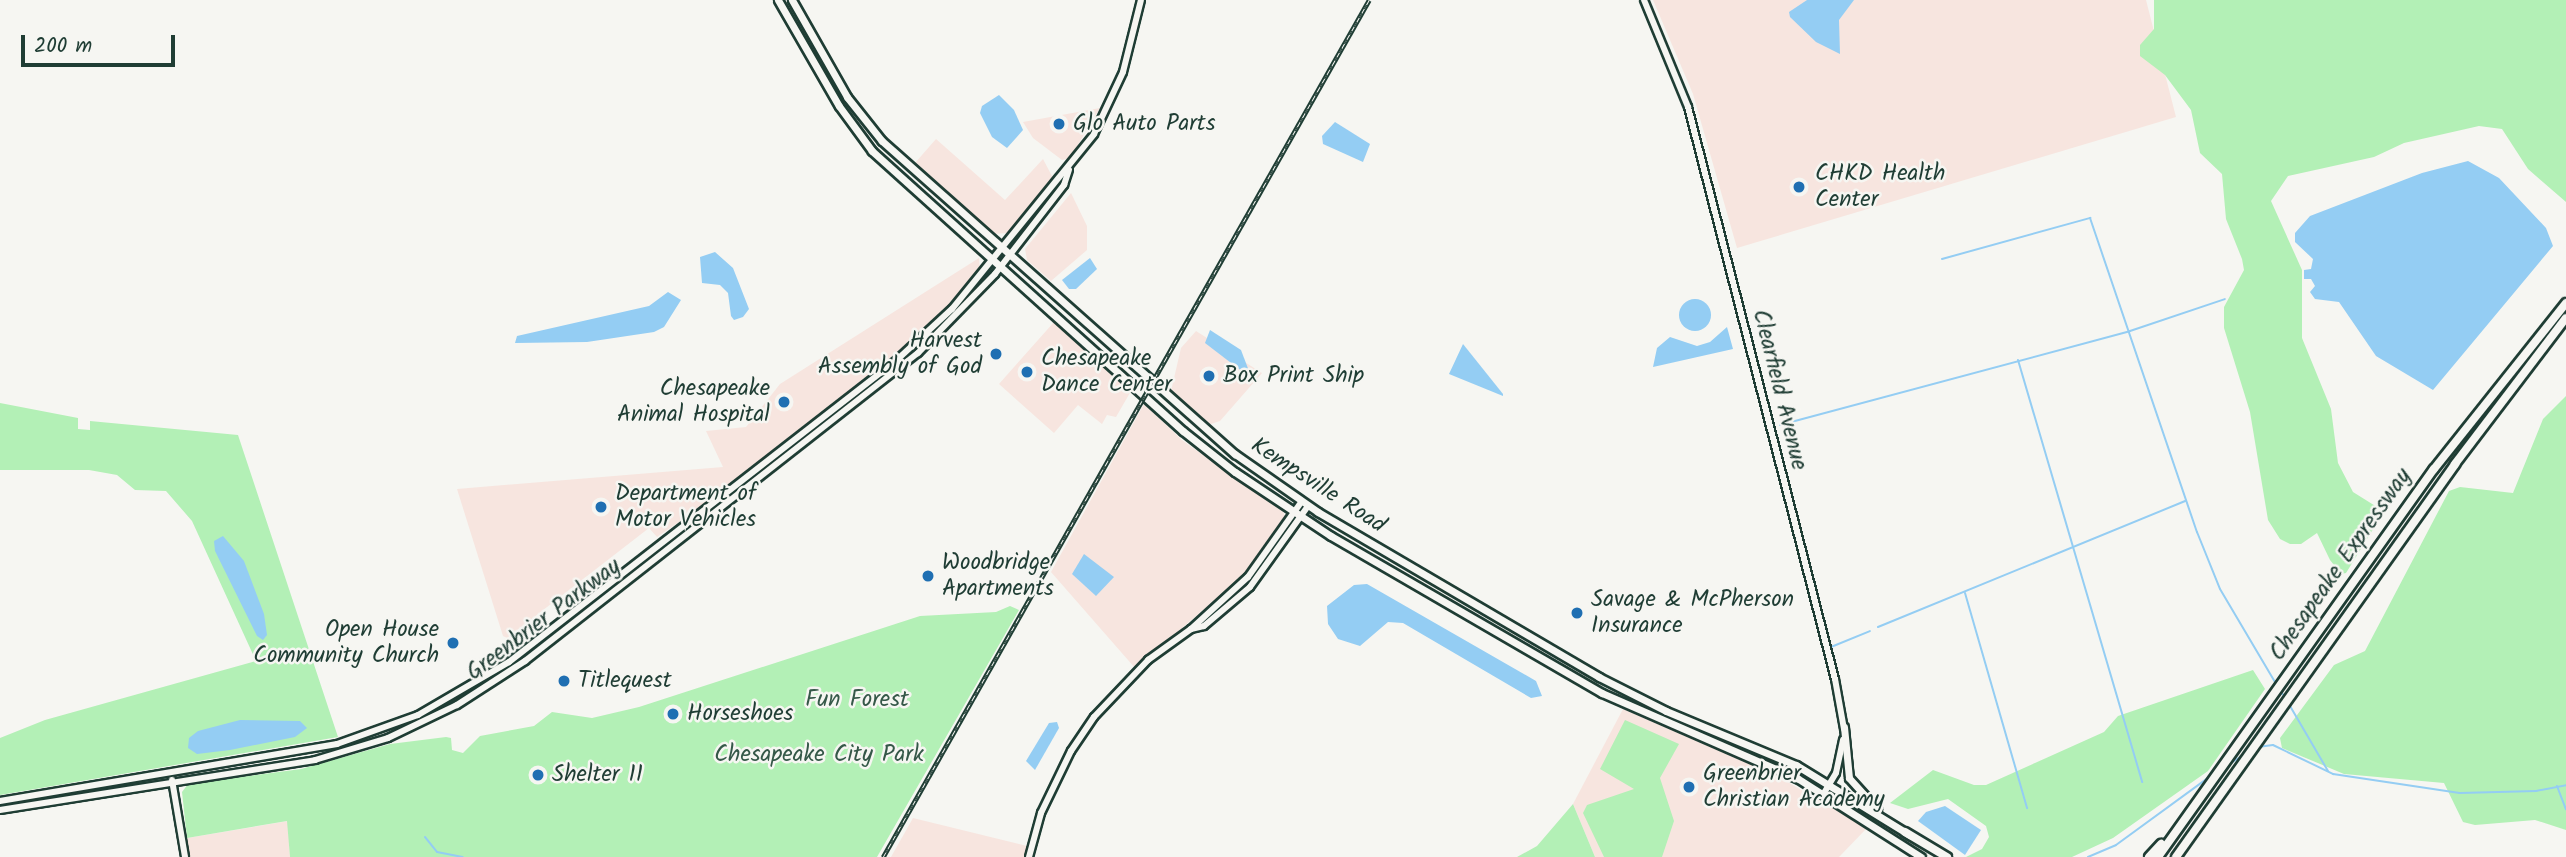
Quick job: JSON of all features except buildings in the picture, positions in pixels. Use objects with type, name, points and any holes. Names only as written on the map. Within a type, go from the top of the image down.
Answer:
[{"type":"highway","name":"Chesapeake Expressway","points":[[2158,857],[2449,448],[2566,303]]},
{"type":"highway","name":"Chesapeake Expressway","points":[[2176,857],[2447,475],[2566,318]]},
{"type":"highway","points":[[2149,857],[2215,776]]},
{"type":"highway","points":[[1905,832],[1947,857]]},
{"type":"main road","name":"Kempsville Road","points":[[778,0],[860,137],[1000,268],[1183,431],[1298,516],[1618,701],[1758,760],[1824,793],[1921,857]]},
{"type":"main road","name":"Kempsville Road","points":[[792,0],[867,125],[1009,257],[1205,431],[1305,504],[1623,691],[1770,752],[1830,784],[1939,857]]},
{"type":"main road","points":[[1069,170],[1112,100],[1129,56],[1141,0]]},
{"type":"main road","name":"Clearfield Avenue","points":[[1644,0],[1688,107],[1835,680],[1844,727],[1839,762],[1824,793]]},
{"type":"main road","name":"Greenbrier Parkway","points":[[0,801],[172,775],[356,738],[407,720],[479,681],[899,358],[953,309],[1069,170]]},
{"type":"main road","name":"Greenbrier Parkway","points":[[0,810],[173,783],[342,752],[423,723],[483,689],[535,654],[902,366],[957,318],[1009,257],[1064,185],[1069,170]]},
{"type":"main road","points":[[1029,857],[1041,813],[1085,729],[1143,665],[1191,629],[1204,626],[1250,587],[1305,504]]},
{"type":"main road","points":[[1844,727],[1851,783],[1890,822]]},
{"type":"main road","points":[[172,775],[185,857]]},
{"type":"shaded area","points":[[1653,0],[2146,0],[2176,117],[1737,248],[1693,94]]},
{"type":"shaded area","points":[[1100,108],[1070,158],[1062,160],[1033,138],[1023,122]]},
{"type":"shaded area","points":[[936,139],[1005,200],[1043,159],[1053,178],[1007,233],[994,234],[915,163]]},
{"type":"shaded area","points":[[1071,193],[1087,226],[1087,250],[1051,281],[1027,260],[1025,249]]},
{"type":"shaded area","points":[[979,258],[980,271],[927,329],[701,507],[657,537],[649,528],[507,638],[503,636],[457,489],[723,467],[706,431],[746,427],[780,384]]},
{"type":"shaded area","points":[[1054,322],[1131,391],[1116,417],[1107,415],[1102,424],[1078,405],[1054,433],[999,384]]},
{"type":"shaded area","points":[[1196,331],[1262,373],[1220,421],[1208,425],[1171,391],[1181,348]]},
{"type":"shaded area","points":[[1144,404],[1182,440],[1283,512],[1286,519],[1242,577],[1135,668],[1051,572]]},
{"type":"shaded area","name":"Greenbrier Christian Academy","points":[[1623,709],[1779,777],[1867,828],[1839,857],[1595,857],[1573,804]]},
{"type":"shaded area","points":[[913,818],[1027,846],[1024,857],[891,857]]},
{"type":"shaded area","points":[[288,821],[290,857],[190,857],[187,838]]},
{"type":"green space","points":[[2154,0],[2566,0],[2566,202],[2528,169],[2502,129],[2479,126],[2404,143],[2374,157],[2288,176],[2271,201],[2302,270],[2302,338],[2331,409],[2338,463],[2353,492],[2377,507],[2380,518],[2346,573],[2341,574],[2330,560],[2317,533],[2301,544],[2290,544],[2280,539],[2268,520],[2250,412],[2224,328],[2224,307],[2244,270],[2242,259],[2226,219],[2222,174],[2200,153],[2191,110],[2165,75],[2140,56],[2140,45],[2154,29]]},
{"type":"green space","points":[[2566,396],[2566,830],[2535,820],[2475,825],[2463,822],[2444,783],[2344,774],[2282,748],[2280,738],[2334,665],[2365,651],[2449,491],[2460,487],[2513,493],[2543,419]]},
{"type":"green space","points":[[0,403],[78,418],[78,429],[90,430],[90,421],[238,435],[338,737],[0,795],[0,738],[45,720],[256,661],[192,521],[166,491],[135,490],[117,475],[89,470],[0,470]]},
{"type":"green space","name":"Chesapeake City Park","points":[[1010,606],[1019,610],[877,857],[290,857],[287,821],[187,838],[182,792],[188,784],[301,769],[390,744],[446,737],[451,738],[452,750],[463,753],[480,736],[534,726],[552,712],[592,718],[639,707],[920,616],[996,612]]},
{"type":"green space","points":[[2253,670],[2265,689],[2208,771],[2113,838],[2072,857],[1966,857],[1982,849],[1989,837],[1986,826],[1948,799],[1908,809],[1890,803],[1933,770],[1974,785],[1986,785],[2104,732],[2118,716]]},
{"type":"green space","points":[[1625,720],[1679,744],[1660,778],[1674,821],[1662,857],[1604,857],[1583,813],[1587,805],[1634,789],[1600,769]]},
{"type":"green space","points":[[1573,804],[1595,857],[1517,857],[1537,846]]},
{"type":"water","points":[[1807,0],[1854,0],[1839,20],[1840,54],[1816,42],[1790,17],[1789,12]]},
{"type":"water","points":[[999,95],[1014,110],[1023,130],[1007,148],[992,137],[980,113],[982,106]]},
{"type":"water","points":[[1335,122],[1370,144],[1363,162],[1323,144],[1322,136]]},
{"type":"water","points":[[2468,161],[2499,178],[2546,228],[2553,246],[2433,390],[2376,356],[2339,302],[2315,299],[2310,292],[2315,286],[2311,279],[2304,279],[2304,270],[2311,269],[2313,259],[2295,242],[2295,233],[2310,216],[2422,173]]},
{"type":"water","points":[[715,252],[733,268],[749,309],[743,317],[734,320],[731,316],[728,293],[720,285],[702,283],[700,257]]},
{"type":"water","points":[[1090,258],[1097,269],[1076,289],[1069,289],[1062,280]]},
{"type":"water","points":[[668,292],[681,300],[664,327],[654,332],[587,342],[515,343],[517,336],[649,306]]},
{"type":"water","points":[[1695,299],[1706,304],[1711,315],[1706,326],[1695,331],[1684,326],[1679,315],[1684,304]]},
{"type":"water","points":[[1727,327],[1733,349],[1653,367],[1657,348],[1670,337],[1697,346],[1710,342]]},
{"type":"water","points":[[1210,330],[1241,350],[1252,379],[1205,343]]},
{"type":"water","points":[[1463,344],[1503,394],[1503,396],[1449,374]]},
{"type":"water","points":[[223,536],[244,561],[264,614],[267,635],[263,640],[257,636],[215,551],[214,541]]},
{"type":"water","points":[[1084,554],[1114,577],[1096,596],[1072,574]]},
{"type":"water","points":[[1367,584],[1536,681],[1542,696],[1531,698],[1403,623],[1388,622],[1360,646],[1338,639],[1328,624],[1327,606],[1354,585]]},
{"type":"water","points":[[240,720],[300,721],[307,728],[295,737],[230,750],[197,754],[188,748],[189,738],[198,731]]},
{"type":"water","points":[[1057,722],[1059,728],[1035,770],[1026,761],[1049,723]]},
{"type":"water","points":[[1945,806],[1981,830],[1965,855],[1918,821],[1926,812]]},
{"type":"waterway","points":[[1942,259],[2090,218],[2197,532],[2220,589],[2275,682]]},
{"type":"waterway","points":[[1780,425],[2130,331],[2225,299]]},
{"type":"waterway","points":[[2018,360],[2142,782]]},
{"type":"waterway","points":[[1878,627],[2185,501]]},
{"type":"waterway","points":[[1965,593],[2027,808]]},
{"type":"waterway","points":[[1831,647],[1870,631]]},
{"type":"waterway","points":[[2281,692],[2284,696]]},
{"type":"waterway","points":[[2290,706],[2328,771]]},
{"type":"waterway","points":[[2258,747],[2273,745],[2333,774],[2460,793],[2536,791],[2566,785]]},
{"type":"waterway","points":[[2229,764],[2242,756]]},
{"type":"waterway","points":[[2088,857],[2116,845],[2212,775]]},
{"type":"waterway","points":[[2557,786],[2566,809]]},
{"type":"waterway","points":[[425,837],[437,852],[463,857]]},
{"type":"railway","points":[[883,857],[1369,0]]},
{"type":"place","name":"Glo Auto Parts","points":[[1059,124]]},
{"type":"place","name":"CHKD Health Center","points":[[1799,187]]},
{"type":"place","name":"Harvest Assembly of God","points":[[996,354]]},
{"type":"place","name":"Chesapeake Dance Center","points":[[1027,372]]},
{"type":"place","name":"Box Print Ship","points":[[1209,376]]},
{"type":"place","name":"Chesapeake Animal Hospital","points":[[784,402]]},
{"type":"place","name":"Department of Motor Vehicles","points":[[601,507]]},
{"type":"place","name":"Woodbridge Apartments","points":[[928,576]]},
{"type":"place","name":"Savage & McPherson Insurance","points":[[1577,613]]},
{"type":"place","name":"Open House Community Church","points":[[453,643]]},
{"type":"place","name":"Titlequest","points":[[564,681]]},
{"type":"place","name":"Horseshoes","points":[[673,714]]},
{"type":"place","name":"Shelter 11","points":[[538,775]]},
{"type":"place","name":"Greenbrier Christian Academy","points":[[1689,787]]},
{"type":"park label","name":"Fun Forest","points":[[857,700]]}]
